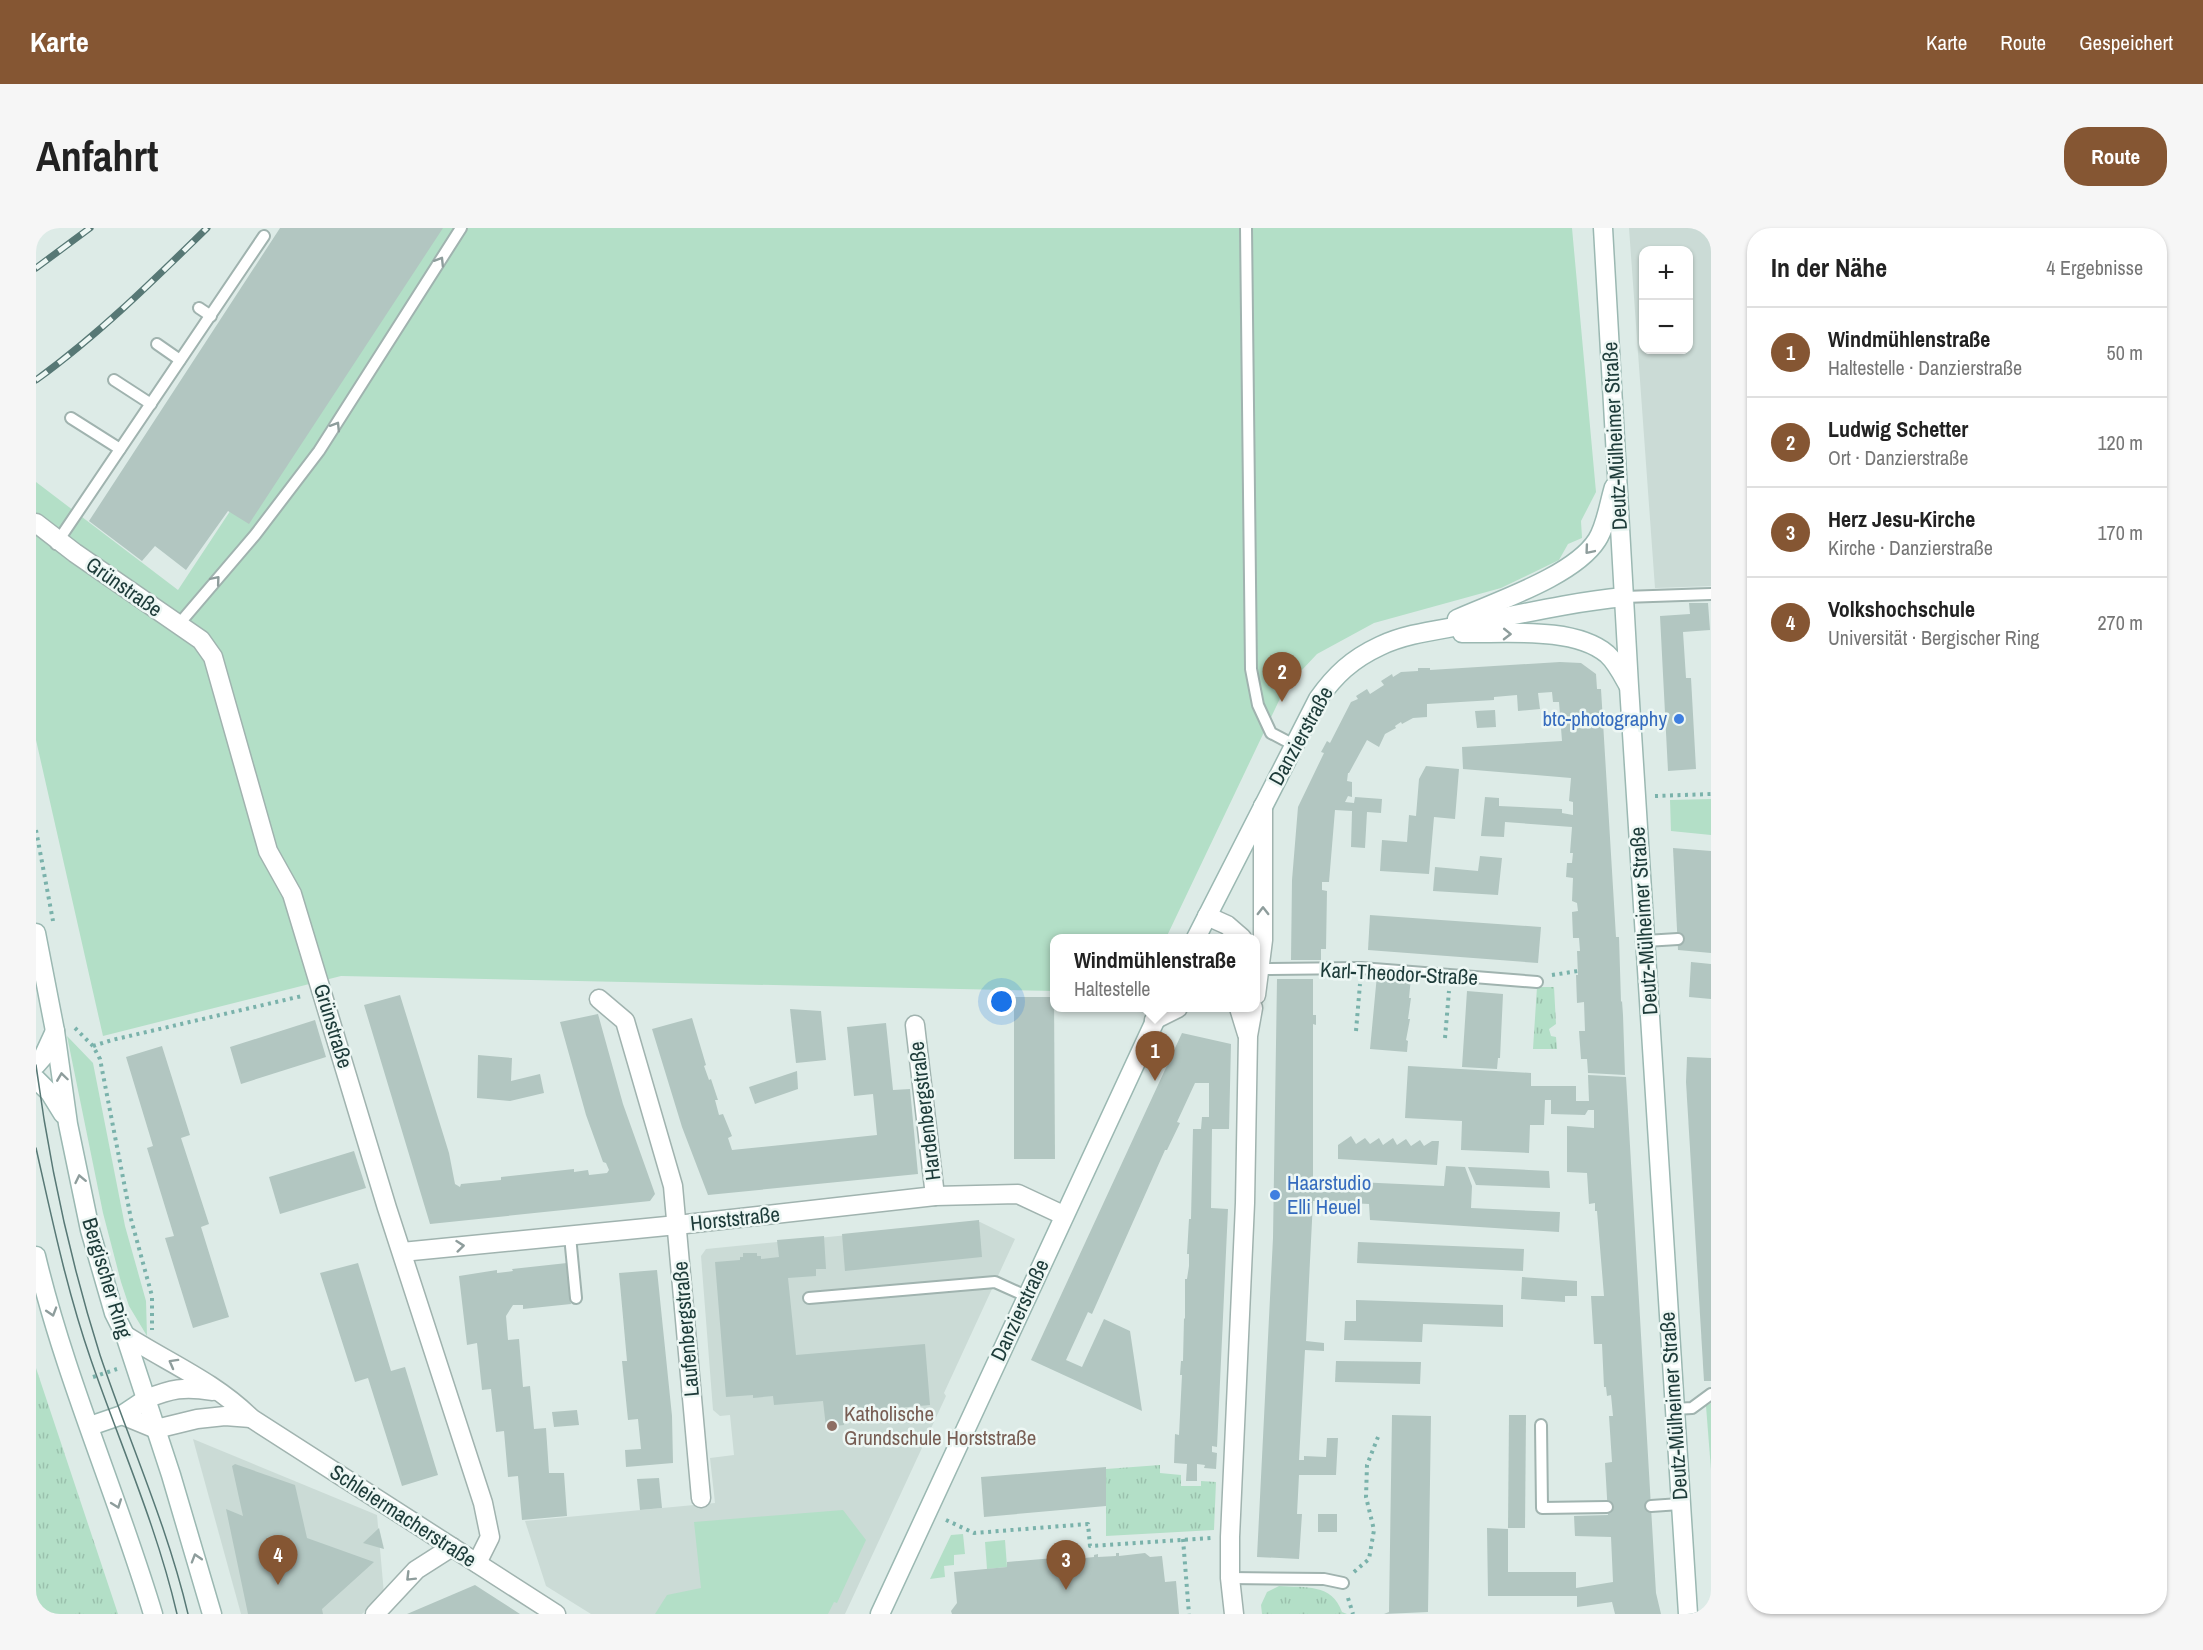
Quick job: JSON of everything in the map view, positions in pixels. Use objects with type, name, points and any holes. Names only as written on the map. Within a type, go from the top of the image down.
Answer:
[{"type":"street","name":"Deutz-Mülheimer Straße","points":[[1603,228],[1629,686],[1688,1614]]},
{"type":"street","points":[[1428,633],[1558,574],[1584,556],[1598,538],[1617,477]]},
{"type":"street","name":"Grünstraße","points":[[36,522],[57,542],[201,640],[213,657],[267,851],[292,894],[402,1252],[483,1503],[490,1537],[477,1563]]},
{"type":"street","name":"Grünstraße","points":[[36,536],[57,542]]},
{"type":"street","name":"Danzierstraße","points":[[1199,934],[1318,699],[1334,677],[1356,659],[1381,645],[1428,633],[1585,602],[1624,597]]},
{"type":"street","points":[[1428,633],[1556,635],[1583,642],[1606,654],[1629,686]]},
{"type":"street","points":[[1260,955],[1263,940],[1263,806]]},
{"type":"street","points":[[1208,916],[1227,925],[1237,934]]},
{"type":"street","name":"Bergischer Ring","points":[[36,933],[55,1031],[68,1124],[90,1230],[114,1313],[125,1335],[156,1429],[212,1614]]},
{"type":"street","name":"Laufenbergstraße","points":[[599,999],[625,1021],[673,1186],[701,1498]]},
{"type":"street","points":[[1234,1614],[1230,1578],[1230,1537],[1245,1203],[1248,1036],[1242,1012]]},
{"type":"street","name":"Danzierstraße","points":[[880,1614],[1158,1014]]},
{"type":"street","name":"Hardenbergstraße","points":[[915,1025],[935,1196]]},
{"type":"street","points":[[36,1065],[43,1057],[55,1031]]},
{"type":"street","points":[[36,1079],[50,1093],[68,1124]]},
{"type":"street","name":"Horststraße","points":[[402,1252],[677,1225],[935,1196],[1018,1194],[1063,1215]]},
{"type":"street","points":[[36,1256],[67,1363],[135,1554],[153,1614]]},
{"type":"street","name":"Schleiermacherstraße","points":[[125,1335],[235,1402],[251,1418],[556,1614]]},
{"type":"street","name":"Schleiermacherstraße","points":[[146,1398],[189,1387],[219,1392]]},
{"type":"street","points":[[90,1426],[122,1415],[146,1398]]},
{"type":"street","points":[[122,1415],[156,1429]]},
{"type":"street","name":"Schleiermacherstraße","points":[[156,1429],[197,1419],[225,1416],[251,1418]]},
{"type":"street","points":[[375,1614],[416,1570],[452,1547]]},
{"type":"lane","points":[[178,624],[255,535],[320,451],[461,228]]},
{"type":"lane","points":[[1246,228],[1251,669],[1258,705],[1271,733],[1294,745]]},
{"type":"lane","points":[[57,542],[264,236]]},
{"type":"lane","points":[[198,308],[210,316]]},
{"type":"lane","points":[[158,344],[180,360]]},
{"type":"lane","points":[[114,380],[151,404]]},
{"type":"lane","points":[[70,418],[120,449]]},
{"type":"lane","points":[[1624,597],[1711,594]]},
{"type":"lane","points":[[1645,941],[1678,939]]},
{"type":"lane","name":"Karl-Theodor-Straße","points":[[1260,965],[1361,968],[1537,982]]},
{"type":"lane","points":[[570,1236],[576,1298]]},
{"type":"lane","points":[[809,1298],[995,1282],[1026,1296]]},
{"type":"lane","points":[[1674,1409],[1692,1408],[1711,1394]]},
{"type":"lane","points":[[1541,1425],[1542,1508],[1607,1507]]},
{"type":"lane","points":[[1651,1506],[1680,1504]]},
{"type":"lane","points":[[1230,1578],[1324,1579],[1342,1582]]},
{"type":"path","points":[[1636,797],[1711,794]]},
{"type":"path","points":[[1356,1031],[1361,968]]},
{"type":"path","points":[[1537,982],[1556,973],[1578,970]]},
{"type":"path","points":[[1445,1038],[1450,975]]},
{"type":"path","points":[[93,1046],[323,992]]},
{"type":"path","points":[[75,1028],[93,1046],[100,1059],[131,1220],[152,1296],[152,1352]]},
{"type":"path","points":[[1342,1582],[1369,1559],[1374,1530],[1366,1497],[1367,1465],[1378,1437]]},
{"type":"path","points":[[927,1511],[974,1533],[1089,1524],[1090,1546],[1230,1537]]},
{"type":"path","points":[[1183,1539],[1190,1614]]},
{"type":"shaded area","points":[[1629,228],[1711,228],[1711,586],[1655,588]]},
{"type":"shaded area","name":"Katholische Grundschule Horststraße","points":[[980,1222],[1015,1239],[944,1393],[946,1396],[845,1614],[591,1614],[546,1586],[525,1521],[715,1503],[710,1458],[734,1455],[730,1415],[720,1416],[713,1410],[701,1256],[706,1249]]},
{"type":"shaded area","points":[[193,1439],[377,1515],[384,1594],[362,1614],[241,1614]]},
{"type":"green space","points":[[417,228],[1572,228],[1596,492],[1581,521],[1582,538],[1568,544],[1559,560],[1501,588],[1374,623],[1317,654],[1285,688],[1168,934],[1050,934],[1050,991],[341,976],[103,1036],[36,740],[36,482],[178,590]]},
{"type":"green space","points":[[1711,799],[1711,835],[1671,831],[1670,800]]},
{"type":"green space","points":[[1537,987],[1554,987],[1556,1024],[1549,1029],[1551,1036],[1556,1037],[1557,1049],[1533,1049]]},
{"type":"green space","points":[[67,1036],[93,1063],[125,1226],[146,1301],[147,1336],[129,1306],[121,1282],[103,1213]]},
{"type":"green space","points":[[36,1368],[118,1614],[36,1614]]},
{"type":"green space","points":[[1711,1403],[1711,1470],[1706,1406]]},
{"type":"green space","points":[[1160,1465],[1160,1473],[1181,1475],[1181,1486],[1201,1486],[1201,1481],[1216,1482],[1214,1530],[1106,1536],[1106,1469]]},
{"type":"green space","points":[[843,1510],[866,1540],[837,1603],[834,1602],[828,1614],[655,1614],[667,1595],[701,1588],[694,1522]]},
{"type":"green space","points":[[963,1534],[965,1554],[954,1555],[954,1565],[944,1566],[945,1577],[930,1579],[951,1535]]},
{"type":"green space","points":[[1005,1540],[1007,1567],[987,1569],[985,1542]]},
{"type":"green space","points":[[1279,1586],[1308,1587],[1325,1592],[1332,1596],[1342,1612],[1347,1614],[1262,1614],[1261,1605],[1267,1592]]},
{"type":"building","points":[[280,228],[443,228],[249,524],[228,511],[186,570],[155,546],[142,561],[89,521]]},
{"type":"building","points":[[1689,603],[1708,603],[1710,630],[1683,632],[1686,678],[1691,678],[1696,769],[1668,771],[1660,616],[1690,614]]},
{"type":"building","points":[[1560,662],[1581,663],[1596,674],[1597,689],[1601,689],[1616,937],[1619,937],[1625,1075],[1588,1073],[1587,1059],[1581,1059],[1579,1031],[1585,1031],[1584,1002],[1577,1003],[1577,951],[1580,951],[1579,938],[1573,938],[1572,912],[1578,911],[1577,903],[1572,901],[1573,878],[1566,877],[1567,863],[1572,863],[1573,853],[1570,853],[1572,827],[1505,822],[1504,837],[1481,836],[1485,797],[1499,798],[1499,806],[1562,809],[1562,813],[1573,815],[1573,802],[1569,801],[1571,778],[1463,769],[1462,747],[1562,741],[1559,702],[1553,702],[1552,692],[1538,693],[1540,709],[1518,711],[1517,695],[1494,697],[1494,700],[1427,704],[1427,717],[1413,718],[1402,724],[1401,722],[1385,734],[1379,747],[1367,740],[1348,773],[1347,781],[1352,782],[1352,797],[1348,796],[1345,802],[1354,803],[1355,797],[1382,799],[1381,813],[1367,812],[1365,848],[1351,847],[1352,811],[1335,810],[1329,882],[1322,882],[1322,890],[1327,891],[1326,949],[1321,949],[1321,960],[1291,960],[1292,880],[1298,807],[1324,753],[1321,752],[1327,741],[1330,743],[1351,702],[1358,699],[1356,696],[1367,689],[1370,694],[1384,685],[1381,681],[1392,674],[1393,677],[1401,672],[1418,671],[1418,668],[1430,668],[1430,670]]},
{"type":"building","points":[[1495,710],[1496,727],[1477,728],[1475,711]]},
{"type":"building","points":[[1426,766],[1459,769],[1455,819],[1434,817],[1429,874],[1380,871],[1382,840],[1407,842],[1409,815],[1416,816],[1419,779]]},
{"type":"building","points":[[1673,848],[1711,851],[1711,953],[1678,950]]},
{"type":"building","points":[[1480,856],[1502,858],[1498,895],[1433,891],[1435,867],[1478,871]]},
{"type":"building","points":[[1370,915],[1541,927],[1538,963],[1368,950]]},
{"type":"building","points":[[1691,962],[1711,964],[1711,999],[1689,997]]},
{"type":"building","points":[[1377,975],[1411,978],[1407,1052],[1370,1049]]},
{"type":"building","points":[[1277,979],[1313,979],[1313,1015],[1316,1015],[1316,1025],[1313,1024],[1313,1192],[1334,1192],[1335,1181],[1444,1186],[1446,1166],[1465,1167],[1472,1186],[1471,1208],[1560,1212],[1559,1232],[1370,1220],[1369,1204],[1313,1201],[1306,1341],[1324,1343],[1324,1351],[1305,1350],[1299,1460],[1304,1460],[1304,1456],[1326,1457],[1327,1438],[1338,1438],[1336,1475],[1299,1475],[1297,1514],[1302,1514],[1299,1559],[1257,1557],[1273,1238]]},
{"type":"building","points":[[1467,991],[1503,994],[1500,1058],[1498,1058],[1497,1069],[1462,1067]]},
{"type":"building","points":[[400,995],[449,1153],[455,1184],[460,1187],[461,1184],[501,1180],[501,1177],[574,1169],[574,1172],[588,1170],[589,1175],[607,1173],[609,1170],[603,1162],[586,1115],[560,1022],[598,1014],[623,1104],[655,1194],[650,1201],[430,1224],[364,1005]]},
{"type":"building","points":[[1014,997],[1050,997],[1050,1012],[1054,1012],[1055,1159],[1014,1159]]},
{"type":"building","points":[[790,1009],[821,1011],[826,1060],[796,1063]]},
{"type":"building","points":[[692,1018],[706,1065],[704,1066],[718,1100],[715,1100],[719,1115],[723,1114],[732,1136],[728,1138],[732,1150],[877,1135],[873,1094],[854,1096],[847,1027],[886,1023],[893,1090],[910,1089],[918,1174],[708,1195],[682,1127],[652,1029]]},
{"type":"building","points":[[315,1020],[326,1057],[241,1084],[230,1047]]},
{"type":"building","points":[[1182,1033],[1231,1044],[1229,1129],[1212,1129],[1211,1208],[1228,1209],[1217,1447],[1212,1446],[1212,1452],[1217,1453],[1216,1469],[1204,1468],[1205,1465],[1197,1464],[1197,1481],[1186,1481],[1187,1464],[1174,1463],[1175,1434],[1179,1435],[1185,1279],[1187,1279],[1189,1266],[1189,1254],[1187,1254],[1189,1219],[1191,1219],[1193,1129],[1201,1129],[1202,1117],[1209,1117],[1209,1083],[1195,1083],[1177,1122],[1180,1123],[1165,1150],[1092,1314],[1088,1312],[1066,1360],[1082,1367],[1104,1319],[1130,1331],[1142,1411],[1031,1360]]},
{"type":"building","points":[[162,1046],[190,1135],[181,1138],[209,1224],[201,1227],[229,1317],[193,1328],[165,1238],[174,1236],[147,1148],[153,1146],[126,1057]]},
{"type":"building","points":[[478,1055],[512,1058],[511,1081],[540,1074],[544,1093],[510,1101],[477,1098]]},
{"type":"building","points":[[1687,1057],[1711,1058],[1711,1381],[1704,1381],[1686,1082]]},
{"type":"building","points":[[1408,1066],[1531,1073],[1531,1086],[1576,1086],[1576,1101],[1589,1101],[1588,1075],[1626,1077],[1656,1593],[1661,1614],[1615,1614],[1612,1602],[1577,1607],[1577,1596],[1488,1596],[1487,1528],[1508,1529],[1508,1572],[1576,1572],[1576,1588],[1613,1582],[1611,1537],[1575,1536],[1574,1516],[1608,1515],[1605,1463],[1612,1462],[1609,1416],[1613,1416],[1611,1395],[1607,1396],[1606,1387],[1604,1387],[1602,1344],[1594,1344],[1591,1296],[1604,1296],[1597,1211],[1595,1211],[1595,1203],[1589,1204],[1587,1173],[1567,1172],[1567,1126],[1594,1128],[1594,1110],[1588,1110],[1585,1115],[1551,1114],[1551,1100],[1545,1100],[1544,1125],[1530,1125],[1529,1153],[1461,1150],[1462,1121],[1405,1118]]},
{"type":"building","points":[[797,1071],[798,1089],[755,1104],[749,1087]]},
{"type":"building","points":[[1351,1136],[1356,1144],[1365,1138],[1370,1144],[1379,1138],[1383,1145],[1393,1138],[1397,1145],[1406,1139],[1411,1146],[1420,1140],[1424,1146],[1432,1141],[1439,1141],[1437,1165],[1338,1159],[1338,1145]]},
{"type":"building","points":[[354,1151],[366,1188],[280,1214],[269,1177]]},
{"type":"building","points":[[1468,1167],[1549,1171],[1550,1188],[1476,1185]]},
{"type":"building","points":[[979,1220],[982,1257],[845,1271],[842,1234]]},
{"type":"building","points":[[824,1236],[826,1269],[816,1269],[816,1276],[788,1278],[796,1355],[925,1344],[930,1405],[843,1413],[844,1425],[826,1427],[823,1401],[774,1405],[773,1396],[726,1397],[715,1262],[740,1260],[743,1253],[757,1253],[761,1259],[779,1257],[777,1240]]},
{"type":"building","points":[[1358,1242],[1524,1249],[1523,1271],[1357,1263]]},
{"type":"building","points":[[358,1263],[391,1371],[405,1367],[438,1475],[402,1486],[368,1378],[355,1382],[320,1273]]},
{"type":"building","points":[[567,1263],[571,1304],[523,1309],[523,1305],[513,1305],[506,1316],[508,1340],[519,1339],[523,1387],[530,1386],[534,1429],[546,1428],[549,1473],[564,1473],[567,1516],[522,1520],[518,1476],[508,1477],[504,1431],[496,1432],[491,1389],[482,1390],[477,1343],[467,1345],[459,1276]]},
{"type":"building","points":[[657,1270],[672,1416],[673,1463],[626,1467],[625,1450],[641,1449],[638,1419],[628,1420],[622,1361],[627,1361],[619,1273]]},
{"type":"building","points":[[1522,1277],[1577,1281],[1577,1296],[1565,1296],[1565,1302],[1521,1299]]},
{"type":"building","points":[[1356,1300],[1503,1305],[1503,1327],[1423,1324],[1422,1342],[1344,1340],[1345,1321],[1356,1321]]},
{"type":"building","points":[[1336,1361],[1421,1362],[1420,1384],[1335,1382]]},
{"type":"building","points":[[577,1410],[579,1425],[554,1427],[552,1412]]},
{"type":"building","points":[[1392,1415],[1431,1416],[1428,1612],[1384,1614],[1389,1612]]},
{"type":"building","points":[[1509,1415],[1526,1415],[1525,1528],[1508,1528]]},
{"type":"building","points":[[235,1464],[295,1485],[307,1538],[374,1562],[322,1609],[323,1614],[248,1614],[226,1509],[243,1516],[232,1466]]},
{"type":"building","points":[[1106,1467],[1106,1506],[984,1517],[981,1477]]},
{"type":"building","points":[[659,1478],[662,1508],[640,1510],[637,1479]]},
{"type":"building","points":[[1318,1514],[1337,1514],[1337,1532],[1318,1532]]},
{"type":"building","points":[[379,1528],[384,1549],[363,1543]]},
{"type":"building","points":[[1116,1553],[1119,1553],[1119,1556],[1145,1553],[1150,1557],[1162,1556],[1165,1582],[1176,1581],[1179,1614],[952,1614],[951,1611],[957,1603],[954,1572],[1007,1567],[1007,1562],[1054,1558],[1057,1561],[1072,1559],[1071,1557],[1075,1559],[1094,1557],[1098,1554],[1098,1557],[1116,1556]]},
{"type":"building","points":[[475,1585],[520,1614],[407,1614]]},
{"type":"tram line","points":[[36,1065],[54,1175],[79,1283],[100,1355],[169,1548],[188,1614]]},
{"type":"tram line","points":[[36,1148],[60,1255],[82,1334],[149,1518],[177,1614]]},
{"type":"railway","points":[[36,268],[90,228]]},
{"type":"railway","points":[[36,380],[146,288],[207,228]]},
{"type":"place","name":"Ludwig Schetter","points":[[1282,702]]},
{"type":"place","name":"btc-photography","points":[[1679,719]]},
{"type":"place","name":"Windmühlenstraße","points":[[1155,1081]]},
{"type":"place","name":"Haarstudio Elli Heuel","points":[[1275,1195]]},
{"type":"place","name":"Katholische Grundschule Horststraße","points":[[832,1426]]},
{"type":"place","name":"Volkshochschule","points":[[278,1585]]},
{"type":"place","name":"Herz Jesu-Kirche","points":[[1066,1590]]}]
